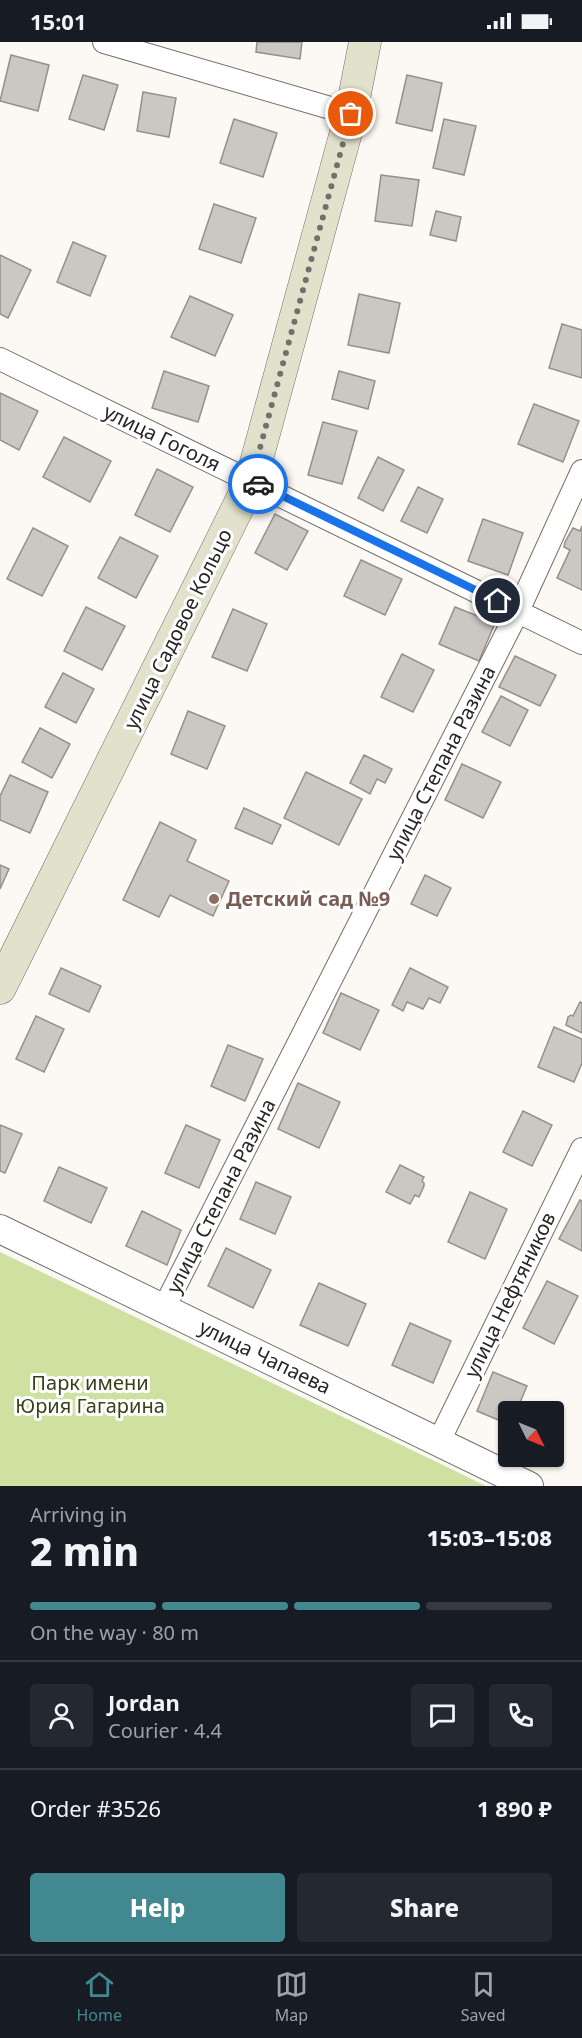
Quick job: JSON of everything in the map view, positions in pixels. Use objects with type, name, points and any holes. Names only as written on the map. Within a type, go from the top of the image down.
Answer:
[{"type":"main road","name":"улица Садовое Кольцо","points":[[0,988],[251,481],[351,114],[365,42]]},
{"type":"street","points":[[104,42],[351,114]]},
{"type":"street","name":"улица Гоголя","points":[[0,359],[582,643]]},
{"type":"street","name":"улица Степана Разина","points":[[164,1308],[518,611],[582,471]]},
{"type":"street","name":"улица Нефтяников","points":[[439,1441],[582,1149]]},
{"type":"street","name":"улица Чапаева","points":[[0,1229],[529,1486]]},
{"type":"green space","name":"Парк имени Юрия Гагарина","points":[[0,1252],[445,1466],[486,1486],[0,1486]]},
{"type":"building","points":[[257,42],[302,42],[300,59],[256,52]]},
{"type":"building","points":[[11,55],[49,65],[38,111],[0,101]]},
{"type":"building","points":[[83,75],[118,85],[104,130],[69,119]]},
{"type":"building","points":[[407,75],[442,83],[432,131],[396,123]]},
{"type":"building","points":[[143,92],[176,98],[169,137],[137,131]]},
{"type":"building","points":[[234,119],[277,133],[263,177],[220,163]]},
{"type":"building","points":[[444,119],[476,126],[464,175],[433,168]]},
{"type":"building","points":[[381,175],[419,180],[412,226],[375,221]]},
{"type":"building","points":[[214,204],[256,218],[241,263],[199,249]]},
{"type":"building","points":[[436,211],[461,217],[456,241],[430,235]]},
{"type":"building","points":[[73,242],[106,256],[90,296],[57,282]]},
{"type":"building","points":[[0,255],[31,270],[8,318],[0,314]]},
{"type":"building","points":[[359,294],[400,303],[389,353],[348,345]]},
{"type":"building","points":[[190,296],[233,315],[215,356],[171,337]]},
{"type":"building","points":[[562,324],[582,330],[582,378],[549,368]]},
{"type":"building","points":[[164,371],[209,386],[198,422],[152,408]]},
{"type":"building","points":[[339,371],[375,381],[368,409],[332,399]]},
{"type":"building","points":[[0,393],[38,411],[19,450],[0,440]]},
{"type":"building","points":[[534,404],[579,421],[563,462],[518,444]]},
{"type":"building","points":[[323,422],[357,431],[342,484],[308,475]]},
{"type":"building","points":[[64,437],[111,461],[90,502],[43,477]]},
{"type":"building","points":[[378,457],[404,470],[383,511],[358,498]]},
{"type":"building","points":[[157,469],[193,487],[170,532],[135,515]]},
{"type":"building","points":[[418,487],[443,499],[427,533],[401,521]]},
{"type":"building","points":[[275,514],[308,531],[287,570],[255,553]]},
{"type":"building","points":[[483,519],[523,533],[508,575],[468,561]]},
{"type":"building","points":[[582,526],[582,590],[557,578],[570,550],[564,547],[565,542],[573,528],[580,531]]},
{"type":"building","points":[[33,528],[68,546],[42,596],[7,579]]},
{"type":"building","points":[[120,537],[158,556],[136,598],[98,578]]},
{"type":"building","points":[[361,560],[402,579],[385,615],[344,596]]},
{"type":"building","points":[[86,607],[125,626],[102,670],[64,651]]},
{"type":"building","points":[[455,607],[495,623],[479,661],[439,644]]},
{"type":"building","points":[[233,609],[267,624],[247,671],[212,657]]},
{"type":"building","points":[[402,654],[434,670],[413,712],[381,697]]},
{"type":"building","points":[[515,656],[556,675],[540,706],[499,687]]},
{"type":"building","points":[[63,673],[94,689],[76,723],[45,707]]},
{"type":"building","points":[[501,696],[528,710],[510,746],[482,732]]},
{"type":"building","points":[[188,711],[225,726],[207,769],[171,754]]},
{"type":"building","points":[[40,728],[70,744],[52,778],[22,762]]},
{"type":"building","points":[[364,755],[392,769],[385,783],[377,779],[370,794],[350,783]]},
{"type":"building","points":[[462,764],[501,782],[483,818],[445,800]]},
{"type":"building","points":[[306,772],[362,799],[339,845],[284,818]]},
{"type":"building","points":[[10,775],[48,792],[30,833],[0,820],[0,796]]},
{"type":"building","points":[[244,808],[281,825],[272,844],[235,828]]},
{"type":"building","points":[[160,822],[196,840],[187,861],[229,881],[213,916],[170,895],[159,917],[123,900]]},
{"type":"building","points":[[0,865],[9,869],[0,889]]},
{"type":"building","points":[[425,875],[451,888],[437,916],[411,904]]},
{"type":"building","points":[[61,968],[101,986],[89,1012],[49,994]]},
{"type":"building","points":[[410,968],[448,987],[440,1003],[429,998],[423,1009],[407,1002],[403,1011],[392,1005]]},
{"type":"building","points":[[341,993],[379,1010],[360,1050],[323,1033]]},
{"type":"building","points":[[580,1002],[582,1003],[582,1033],[566,1025],[568,1017],[573,1016]]},
{"type":"building","points":[[36,1016],[64,1029],[44,1072],[16,1059]]},
{"type":"building","points":[[554,1027],[582,1039],[582,1063],[574,1082],[538,1067]]},
{"type":"building","points":[[228,1045],[263,1059],[245,1101],[211,1086]]},
{"type":"building","points":[[298,1083],[340,1102],[319,1148],[278,1129]]},
{"type":"building","points":[[523,1111],[552,1125],[532,1166],[503,1152]]},
{"type":"building","points":[[0,1125],[22,1134],[5,1173],[0,1171]]},
{"type":"building","points":[[186,1125],[220,1140],[199,1188],[165,1173]]},
{"type":"building","points":[[400,1165],[424,1177],[422,1181],[424,1186],[419,1197],[415,1195],[410,1204],[386,1192]]},
{"type":"building","points":[[59,1167],[107,1188],[91,1223],[44,1201]]},
{"type":"building","points":[[256,1182],[291,1197],[275,1234],[240,1219]]},
{"type":"building","points":[[470,1192],[507,1209],[485,1259],[448,1242]]},
{"type":"building","points":[[580,1200],[582,1201],[582,1251],[559,1239]]},
{"type":"building","points":[[142,1211],[181,1230],[167,1265],[126,1246]]},
{"type":"building","points":[[226,1248],[271,1270],[253,1308],[208,1286]]},
{"type":"building","points":[[547,1281],[578,1296],[554,1344],[523,1328]]},
{"type":"building","points":[[319,1283],[366,1304],[348,1346],[300,1325]]},
{"type":"building","points":[[410,1323],[451,1341],[433,1383],[392,1365]]},
{"type":"building","points":[[493,1372],[527,1386],[521,1401],[498,1401],[498,1420],[477,1411]]},
{"type":"way so far","points":[[258,484],[251,481],[351,114]]},
{"type":"place","name":"Детский сад №9","points":[[214,899]]},
{"type":"route","points":[[258,484],[498,601]]}]
